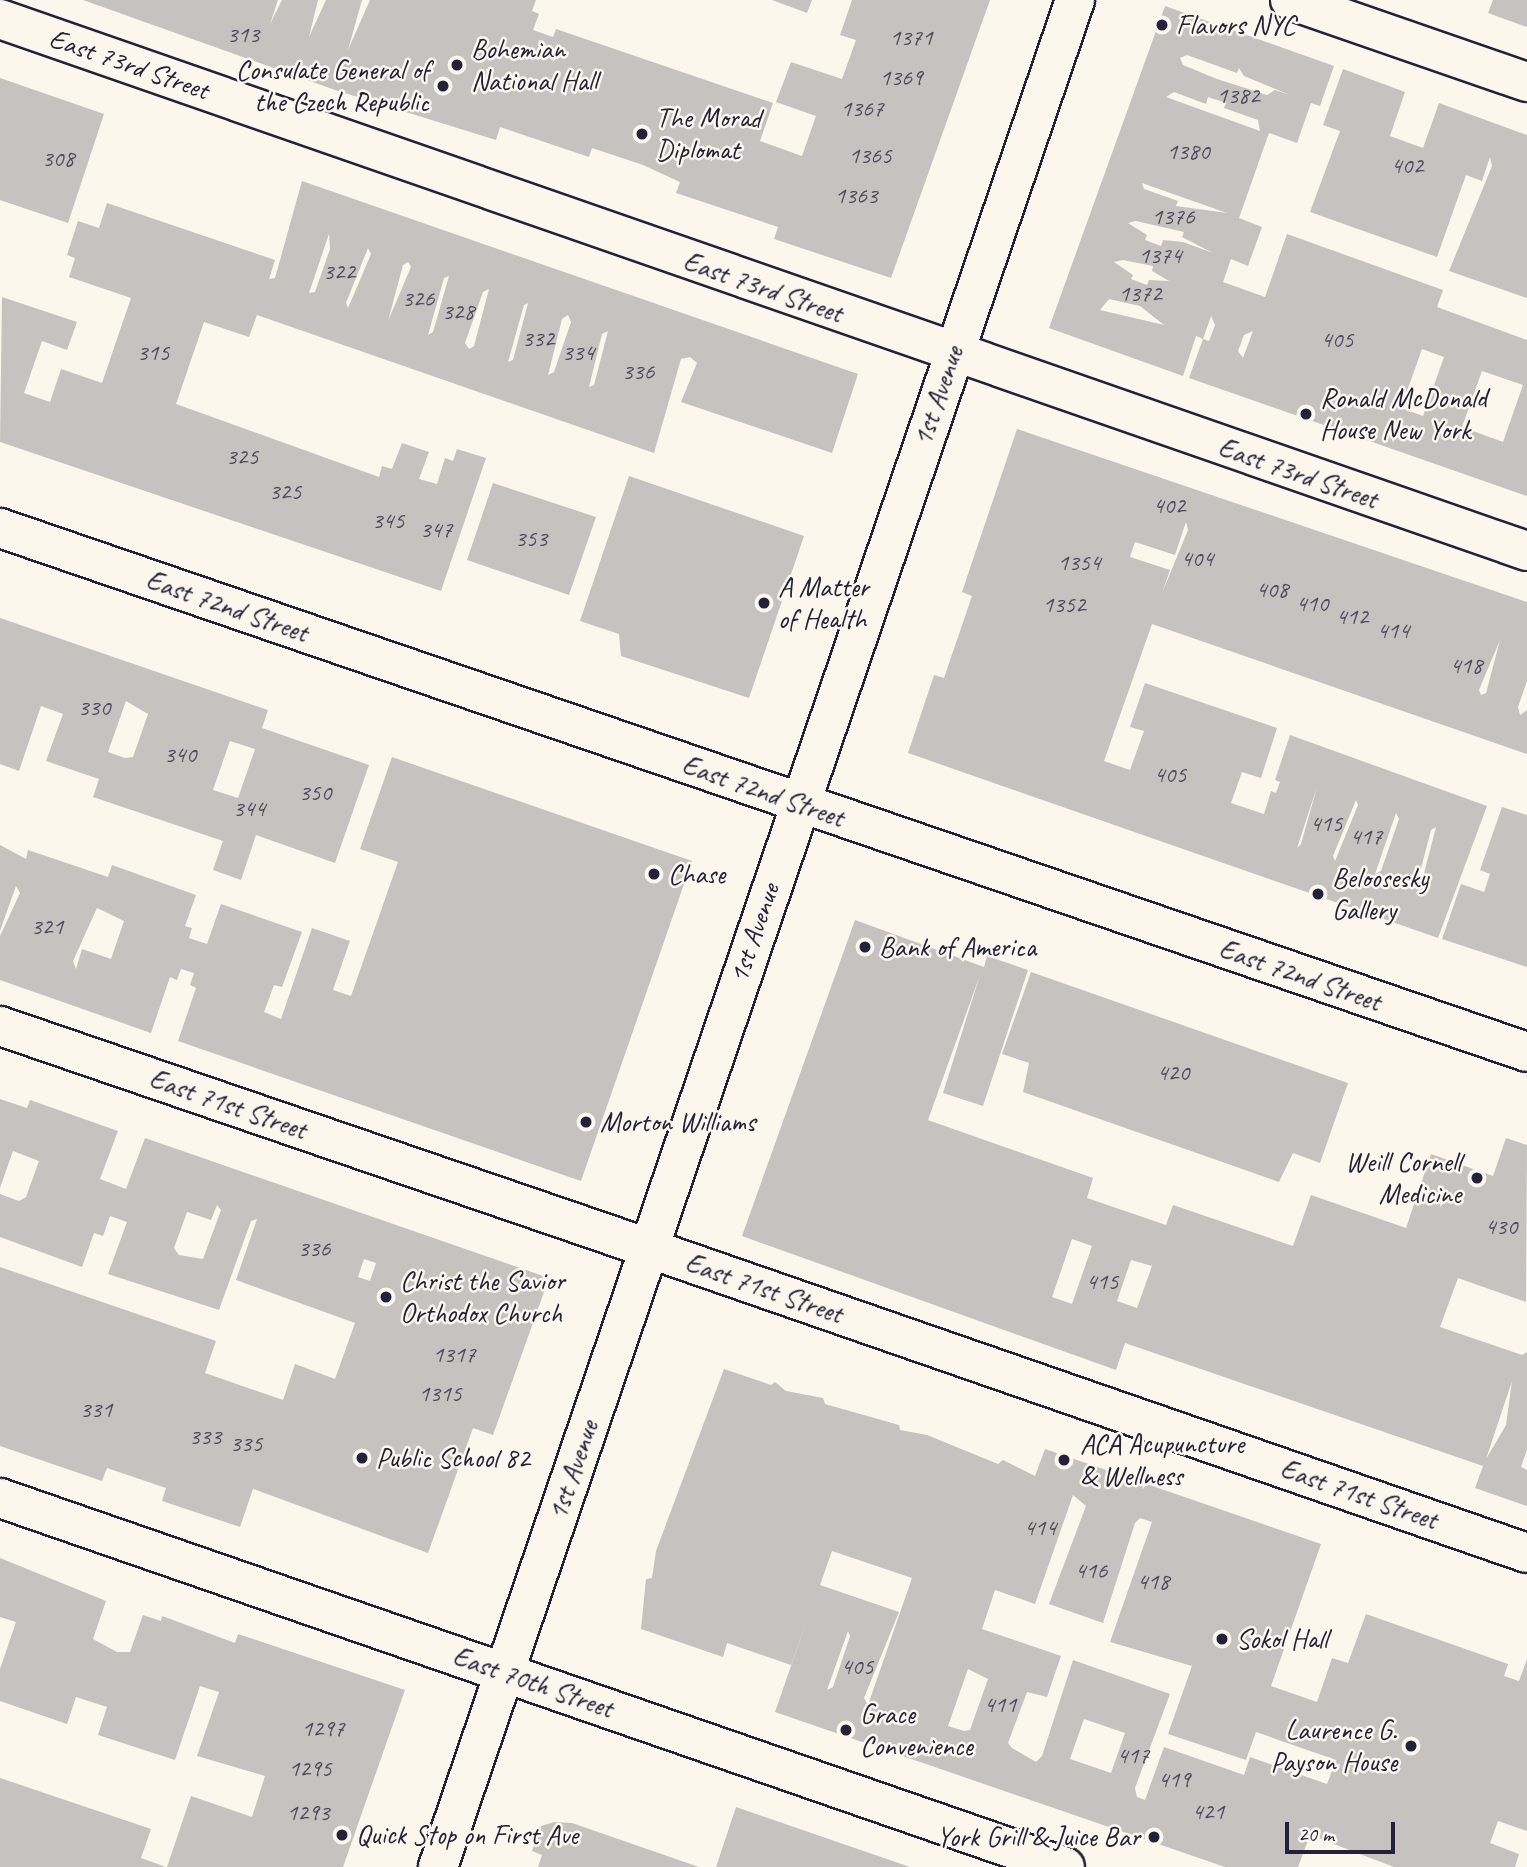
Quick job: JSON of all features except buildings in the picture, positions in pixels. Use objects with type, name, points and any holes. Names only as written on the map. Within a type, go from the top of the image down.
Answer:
[{"type":"street","name":"1st Avenue","points":[[438,1867],[798,804],[1075,0]]},
{"type":"street","points":[[1290,0],[1527,82]]},
{"type":"street","name":"East 73rd Street","points":[[0,19],[953,354],[1527,551]]},
{"type":"street","name":"East 72nd Street","points":[[0,528],[1527,1052]]},
{"type":"street","name":"East 71st Street","points":[[0,1026],[1527,1552]]},
{"type":"street","name":"East 70th Street","points":[[0,1499],[1065,1867]]},
{"type":"place","name":"Flavors NYC","points":[[1162,25]]},
{"type":"place","name":"Bohemian National Hall","points":[[457,65]]},
{"type":"place","name":"Consulate General of the Czech Republic","points":[[443,86]]},
{"type":"place","name":"The Morad Diplomat","points":[[642,134]]},
{"type":"place","name":"Ronald McDonald House New York","points":[[1306,414]]},
{"type":"place","name":"A Matter of Health","points":[[764,603]]},
{"type":"place","name":"Chase","points":[[654,874]]},
{"type":"place","name":"Beloosesky Gallery","points":[[1318,894]]},
{"type":"place","name":"Bank of America","points":[[865,947]]},
{"type":"place","name":"Morton Williams","points":[[586,1122]]},
{"type":"place","name":"Weill Cornell Medicine","points":[[1477,1178]]},
{"type":"place","name":"Christ the Savior Orthodox Church","points":[[386,1297]]},
{"type":"place","name":"Public School 82","points":[[362,1458]]},
{"type":"place","name":"ACA Acupuncture & Wellness","points":[[1064,1460]]},
{"type":"place","name":"Sokol Hall","points":[[1222,1639]]},
{"type":"place","name":"Grace Convenience","points":[[846,1730]]},
{"type":"place","name":"Laurence G. Payson House","points":[[1411,1746]]},
{"type":"place","name":"Quick Stop on First Ave","points":[[342,1835]]},
{"type":"place","name":"York Grill & Juice Bar","points":[[1154,1837]]}]
